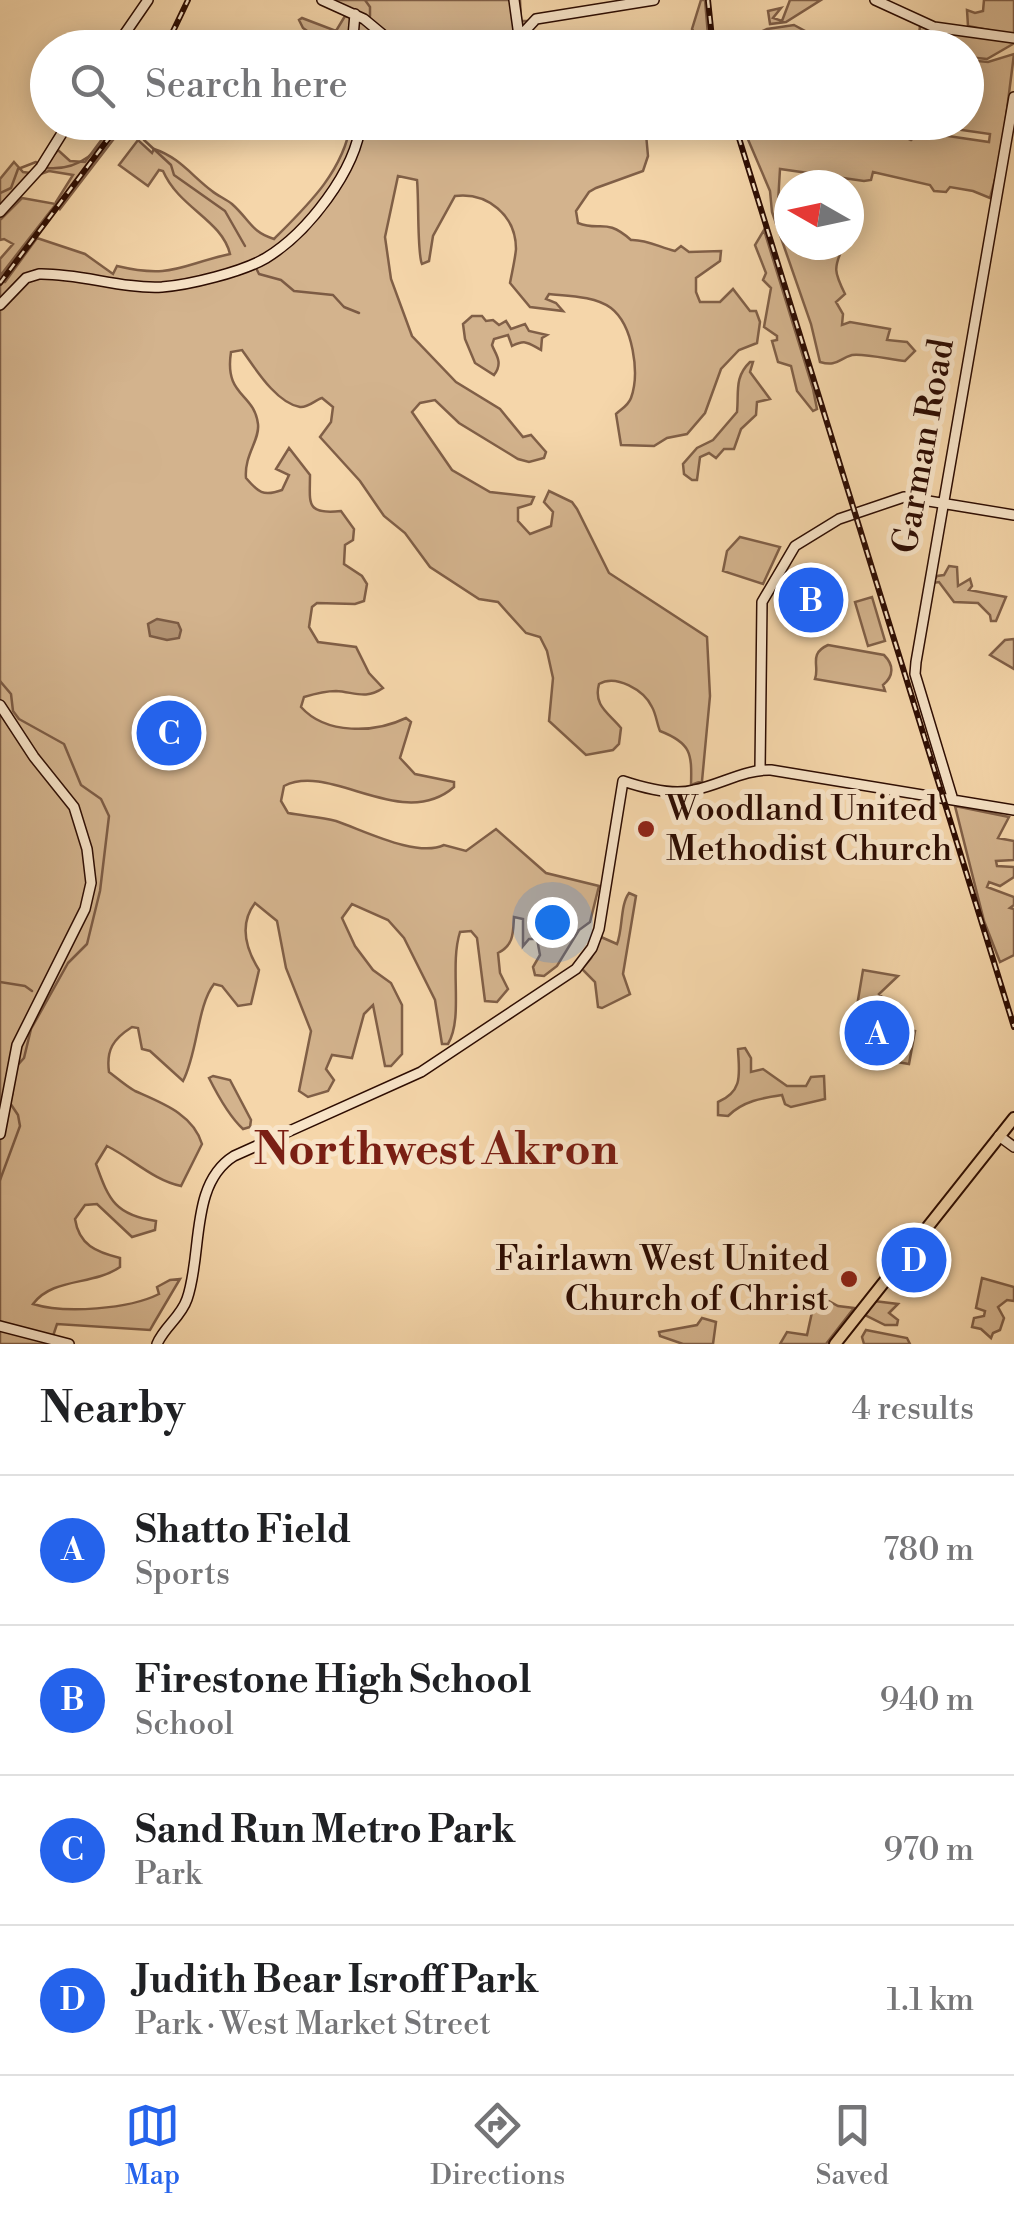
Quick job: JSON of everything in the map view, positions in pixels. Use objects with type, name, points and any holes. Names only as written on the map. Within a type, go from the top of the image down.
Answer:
[{"type":"main road","points":[[835,1344],[1014,1118]]},
{"type":"street","points":[[127,30],[148,0]]},
{"type":"street","points":[[322,0],[379,30]]},
{"type":"street","points":[[514,0],[518,30]]},
{"type":"street","points":[[518,19],[654,0]]},
{"type":"street","points":[[875,0],[934,28],[950,30]]},
{"type":"street","points":[[354,30],[355,14]]},
{"type":"street","points":[[527,30],[531,22],[544,16]]},
{"type":"street","points":[[984,34],[1014,38]]},
{"type":"street","name":"Garman Road","points":[[953,800],[915,674],[1014,97]]},
{"type":"street","points":[[0,212],[59,140]]},
{"type":"street","points":[[0,305],[21,283],[39,274],[166,286],[260,261],[292,237],[334,188],[356,140]]},
{"type":"street","points":[[760,770],[762,602],[795,546],[839,519],[904,497],[1014,518]]},
{"type":"street","points":[[0,705],[34,757],[71,802],[87,849],[91,877],[85,909],[17,1045],[0,1134]]},
{"type":"street","points":[[157,1344],[188,1296],[208,1185],[221,1165],[421,1072],[565,978],[584,961],[599,930],[624,781],[686,792],[760,770],[1014,810]]},
{"type":"street","points":[[1000,1136],[1014,1147]]},
{"type":"street","points":[[0,1326],[69,1344]]},
{"type":"shaded area","points":[[331,0],[520,0],[521,21],[530,21],[526,30],[337,30],[345,16],[349,17],[350,8]]},
{"type":"shaded area","points":[[701,0],[705,0],[708,30],[692,29]]},
{"type":"shaded area","points":[[790,0],[821,0],[786,22],[770,24],[768,11],[781,8],[773,18],[782,21]]},
{"type":"shaded area","points":[[984,0],[1014,0],[1014,35],[968,26],[967,10],[983,11]]},
{"type":"shaded area","points":[[299,20],[333,30],[306,30]]},
{"type":"shaded area","points":[[794,25],[803,30],[765,30]]},
{"type":"shaded area","points":[[984,36],[1013,41],[1013,44],[987,59]]},
{"type":"shaded area","points":[[1014,54],[1001,157],[990,198],[950,187],[946,192],[934,191],[930,185],[873,172],[871,180],[864,181],[864,170],[780,169],[774,170],[774,218],[770,191],[748,140],[989,142],[990,134],[984,133],[984,62]]},
{"type":"shaded area","points":[[101,140],[113,140],[60,209],[56,202],[73,175],[38,173],[58,150],[70,161],[85,162]]},
{"type":"shaded area","points":[[138,140],[152,153],[154,149],[163,152],[178,162],[232,204],[255,229],[274,239],[332,172],[347,141],[647,140],[648,156],[643,171],[589,192],[576,211],[578,223],[609,227],[631,240],[675,251],[681,246],[689,252],[721,251],[720,261],[696,278],[700,302],[720,302],[733,289],[750,311],[756,311],[760,322],[757,343],[739,350],[721,369],[705,413],[687,434],[667,438],[654,446],[621,445],[616,414],[630,401],[635,376],[633,350],[619,316],[605,304],[573,296],[549,294],[546,299],[563,311],[530,307],[510,283],[516,249],[511,226],[498,208],[478,198],[455,196],[433,236],[429,261],[422,264],[417,180],[398,176],[385,237],[391,279],[412,336],[456,382],[500,409],[523,437],[531,435],[546,452],[544,458],[529,462],[518,459],[459,423],[435,400],[420,403],[412,412],[452,470],[490,492],[534,497],[531,504],[518,508],[518,521],[530,534],[551,526],[553,512],[544,502],[549,491],[572,502],[609,573],[707,637],[710,696],[702,781],[691,785],[688,750],[660,731],[648,701],[621,682],[599,684],[598,692],[603,709],[621,728],[619,744],[613,750],[586,755],[549,721],[553,678],[540,637],[526,633],[498,602],[479,599],[430,567],[405,533],[384,516],[360,481],[320,437],[331,422],[333,407],[322,398],[303,407],[291,404],[267,384],[242,350],[231,352],[235,386],[251,406],[258,424],[246,478],[261,492],[282,490],[289,475],[276,469],[289,448],[310,475],[315,509],[341,511],[354,529],[353,540],[345,545],[344,564],[367,584],[364,601],[317,603],[312,607],[309,627],[318,642],[356,647],[369,673],[383,688],[365,694],[316,694],[304,697],[301,707],[324,723],[351,729],[380,727],[406,718],[411,722],[400,758],[415,774],[454,782],[454,787],[434,799],[412,802],[303,781],[284,786],[281,801],[288,813],[336,821],[420,848],[444,845],[466,851],[496,829],[546,873],[599,886],[590,922],[579,930],[557,966],[544,976],[535,975],[533,967],[540,955],[537,939],[529,939],[523,946],[523,919],[514,917],[510,942],[498,953],[500,973],[508,989],[497,1002],[485,1001],[477,938],[471,931],[460,932],[455,1020],[448,1044],[442,1044],[435,1000],[404,938],[388,920],[352,904],[342,918],[355,946],[373,970],[391,983],[402,1005],[402,1054],[391,1066],[385,1066],[373,1005],[364,1014],[352,1058],[332,1055],[326,1069],[334,1080],[328,1091],[308,1097],[299,1091],[311,1031],[286,968],[277,921],[255,903],[246,928],[248,945],[259,970],[251,1004],[238,1006],[222,986],[214,984],[204,1004],[183,1081],[150,1051],[142,1049],[138,1028],[132,1027],[120,1036],[110,1051],[109,1072],[184,1117],[198,1134],[202,1144],[181,1186],[152,1174],[107,1146],[96,1164],[110,1197],[132,1215],[156,1221],[155,1230],[132,1237],[97,1204],[85,1205],[75,1219],[80,1235],[96,1250],[120,1258],[120,1267],[98,1277],[62,1285],[41,1295],[33,1304],[62,1309],[114,1306],[159,1294],[157,1287],[180,1279],[150,1330],[57,1324],[51,1342],[59,1344],[0,1344],[0,282],[5,282],[37,238],[85,254],[113,274],[117,266],[164,271],[230,254],[218,232],[179,195],[163,171],[159,170],[148,186],[119,165]]},
{"type":"shaded area","points":[[14,162],[23,172],[30,173],[0,206],[0,179]]},
{"type":"shaded area","points":[[22,198],[56,204],[0,276],[0,259],[13,244],[0,240],[0,220]]},
{"type":"shaded area","points":[[764,230],[813,389],[817,409],[813,411],[797,391],[791,366],[778,362],[772,341],[777,336],[764,327],[771,288],[763,280],[766,273],[755,245]]},
{"type":"shaded area","points":[[789,260],[838,260],[836,270],[845,294],[836,302],[843,314],[842,325],[850,322],[890,329],[887,340],[907,342],[915,351],[905,361],[857,355],[834,363],[820,362]]},
{"type":"shaded area","points":[[472,316],[482,316],[499,325],[506,321],[511,329],[525,324],[529,331],[547,335],[542,338],[541,350],[527,343],[512,346],[508,335],[494,339],[492,345],[499,362],[494,375],[475,363],[465,339],[463,324]]},
{"type":"shaded area","points":[[750,362],[750,372],[770,399],[757,402],[756,415],[741,429],[734,449],[724,449],[716,458],[709,453],[700,457],[697,480],[692,480],[684,474],[683,464],[697,448],[713,440],[737,412],[739,379]]},
{"type":"shaded area","points":[[740,537],[780,547],[763,584],[723,571],[727,551]]},
{"type":"shaded area","points":[[949,566],[957,567],[958,586],[970,579],[969,590],[1006,597],[996,621],[991,621],[978,603],[954,602],[939,582],[932,583]]},
{"type":"shaded area","points":[[872,597],[885,641],[868,646],[855,602]]},
{"type":"shaded area","points":[[157,619],[178,623],[179,638],[150,636],[148,624]]},
{"type":"shaded area","points":[[1014,639],[1014,669],[990,655],[1005,640]]},
{"type":"shaded area","points":[[828,645],[884,655],[891,670],[883,685],[885,691],[815,679],[816,656]]},
{"type":"shaded area","points":[[955,806],[1009,817],[998,838],[1014,841],[1014,860],[996,861],[997,866],[1014,867],[1014,877],[1000,886],[989,882],[987,887],[1014,897],[1010,908],[1014,909],[1014,955],[1000,962],[984,921]]},
{"type":"shaded area","points":[[629,893],[636,896],[623,974],[630,994],[598,1007],[595,982],[582,969],[601,937],[617,944]]},
{"type":"shaded area","points":[[863,970],[898,976],[879,994],[887,1002],[882,1009],[888,1017],[896,1015],[908,1030],[915,1031],[909,1064],[849,1054]]},
{"type":"shaded area","points":[[745,1048],[751,1058],[751,1072],[763,1069],[787,1086],[806,1086],[811,1077],[824,1076],[825,1099],[791,1107],[782,1095],[746,1104],[728,1116],[718,1115],[718,1102],[736,1087],[738,1049]]},
{"type":"shaded area","points":[[209,1078],[230,1080],[251,1120],[250,1127],[243,1129],[229,1112]]},
{"type":"shaded area","points":[[926,1234],[929,1237],[919,1290],[885,1284]]},
{"type":"shaded area","points":[[982,1278],[1014,1287],[1014,1301],[1007,1300],[998,1307],[1004,1318],[1000,1330],[991,1338],[972,1327],[974,1318],[984,1316],[985,1311],[976,1308]]},
{"type":"shaded area","points":[[816,1294],[838,1306],[854,1308],[826,1344],[780,1344],[787,1332],[807,1335]]},
{"type":"shaded area","points":[[874,1301],[898,1304],[889,1313],[898,1320],[897,1325],[885,1325],[863,1314]]},
{"type":"shaded area","points":[[702,1318],[716,1322],[713,1344],[683,1344],[660,1336],[659,1332],[697,1325]]},
{"type":"shaded area","points":[[866,1330],[907,1338],[910,1344],[864,1344]]},
{"type":"waterway","points":[[365,0],[370,16]]},
{"type":"waterway","points":[[47,168],[79,162],[105,140]]},
{"type":"waterway","points":[[144,140],[171,165],[174,175],[225,211],[245,246]]},
{"type":"waterway","points":[[0,193],[11,188],[18,169],[36,162]]},
{"type":"waterway","points":[[256,268],[259,274],[281,280],[294,291],[333,295],[344,307],[359,313]]},
{"type":"waterway","points":[[0,681],[11,694],[13,711],[19,719],[64,744],[81,785],[101,799],[109,816],[100,891],[87,944],[68,963],[31,1029],[24,1058],[16,1067],[12,1095]]},
{"type":"waterway","points":[[0,982],[32,991]]},
{"type":"waterway","points":[[0,1180],[20,1126],[10,1103]]},
{"type":"railway","points":[[174,30],[188,0]]},
{"type":"railway","points":[[708,0],[711,30]]},
{"type":"railway","points":[[0,283],[107,140]]},
{"type":"railway","points":[[740,140],[1014,1027]]},
{"type":"place","name":"Firestone High School","points":[[811,600]]},
{"type":"place","name":"Sand Run Metro Park","points":[[169,733]]},
{"type":"place","name":"Woodland United Methodist Church","points":[[646,829]]},
{"type":"place","name":"Shatto Field","points":[[877,1033]]},
{"type":"place","name":"Judith Bear Isroff Park","points":[[914,1260]]},
{"type":"place","name":"Fairlawn West United Church of Christ","points":[[849,1279]]},
{"type":"district","name":"Northwest Akron","points":[[436,1150]]}]
